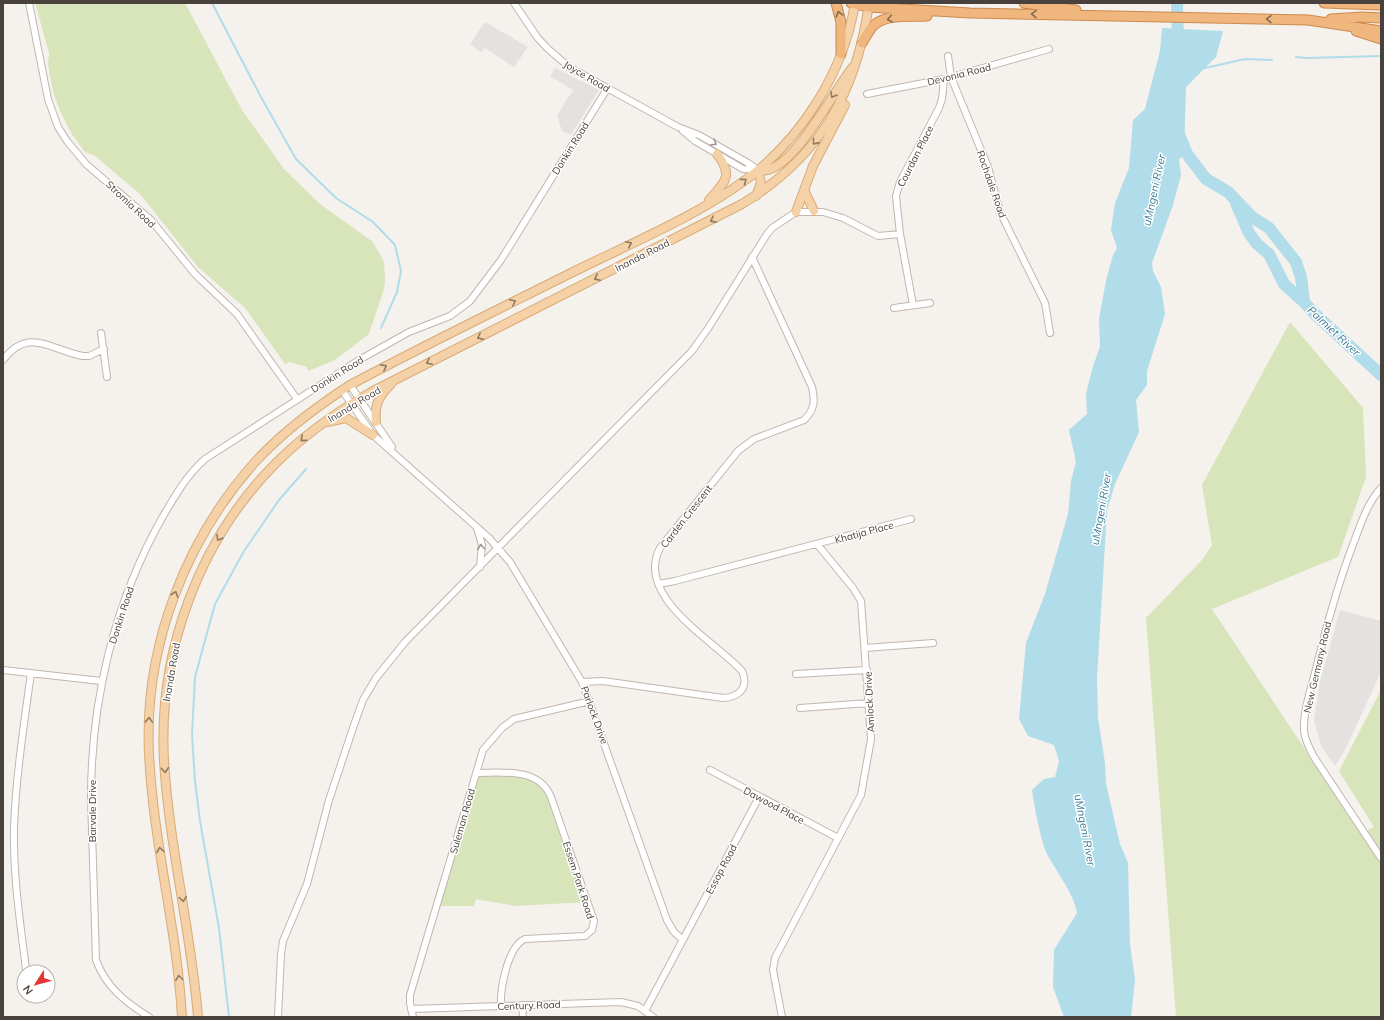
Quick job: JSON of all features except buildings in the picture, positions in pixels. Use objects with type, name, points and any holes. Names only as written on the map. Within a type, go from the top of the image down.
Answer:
[{"type":"highway","points":[[836,3],[841,22],[841,54]]},
{"type":"highway","points":[[853,3],[970,13]]},
{"type":"highway","points":[[1024,3],[1087,13],[1125,16],[1314,21],[1362,17],[1381,18]]},
{"type":"highway","points":[[1324,3],[1381,5]]},
{"type":"highway","points":[[862,43],[872,27],[887,18],[970,13],[1087,13]]},
{"type":"highway","points":[[1314,21],[1381,31]]},
{"type":"highway","points":[[1314,21],[1381,40]]},
{"type":"main road","name":"Inanda Road","points":[[182,1017],[180,983],[154,813],[149,751],[151,691],[157,654],[166,621],[184,573],[194,551],[222,505],[239,482],[270,447],[310,413],[350,385],[705,205],[730,191],[758,170],[785,143],[812,108],[831,77],[850,29],[853,3]]},
{"type":"main road","name":"Inanda Road","points":[[198,1017],[166,784],[164,736],[168,677],[182,619],[191,594],[208,558],[225,528],[245,498],[274,465],[322,424],[350,404],[396,379],[755,196],[787,172],[821,136],[838,108],[856,64],[862,43],[868,5]]},
{"type":"main road","points":[[755,196],[761,183],[758,170],[765,172],[774,168],[805,138],[825,111],[846,76],[856,64]]},
{"type":"main road","points":[[796,212],[805,192],[813,166],[846,103],[856,73],[856,64]]},
{"type":"main road","points":[[705,205],[718,190],[727,176],[726,167],[717,154]]},
{"type":"main road","points":[[805,192],[814,210]]},
{"type":"main road","points":[[376,422],[375,412],[379,398],[396,379]]},
{"type":"main road","points":[[322,424],[340,418],[346,418],[373,435]]},
{"type":"street","name":"Stromia Road","points":[[29,3],[48,99],[58,127],[67,141],[86,164],[151,220],[195,274],[237,314],[297,399]]},
{"type":"street","name":"Joyce Road","points":[[514,3],[547,48],[569,67],[678,127],[699,135],[758,170]]},
{"type":"street","name":"Devonia Road","points":[[867,94],[944,80],[1049,49]]},
{"type":"street","name":"Rochdale Road","points":[[948,56],[952,77],[988,167],[1000,212],[1044,303],[1050,332]]},
{"type":"street","name":"Courdan Place","points":[[912,305],[900,234],[896,200],[897,191],[939,108],[942,99],[944,80]]},
{"type":"street","name":"Donkin Road","points":[[101,681],[124,600],[140,560],[186,478],[205,459],[297,399],[389,342],[450,316],[470,301],[500,260],[607,89]]},
{"type":"street","name":"Joyce Road","points":[[678,127],[695,141],[744,169],[758,170]]},
{"type":"street","points":[[278,1017],[281,954],[285,934],[307,884],[329,800],[364,700],[376,678],[391,658],[692,351],[772,228],[796,212],[814,210],[843,218],[878,236],[900,234]]},
{"type":"street","name":"Carden Crescent","points":[[582,682],[602,681],[729,698],[741,692],[745,682],[742,671],[673,609],[662,593],[658,584],[656,555],[738,451],[754,439],[804,420],[814,406],[812,386],[752,257]]},
{"type":"street","points":[[894,308],[930,303]]},
{"type":"street","points":[[101,333],[107,378]]},
{"type":"street","points":[[3,360],[13,348],[26,342],[43,344],[83,356],[89,356],[104,349]]},
{"type":"street","name":"Parlock Drive","points":[[350,385],[396,453]]},
{"type":"street","name":"Parlock Drive","points":[[342,390],[350,404],[373,435],[396,453],[499,547],[510,562],[582,682],[667,920],[674,932],[683,940]]},
{"type":"street","name":"New Germany Road","points":[[1381,488],[1367,509],[1341,575],[1329,614],[1308,702],[1304,732],[1314,757],[1381,858]]},
{"type":"street","name":"Khatija Place","points":[[817,544],[911,519]]},
{"type":"street","points":[[477,527],[482,545],[480,567]]},
{"type":"street","points":[[658,584],[675,581],[817,544]]},
{"type":"street","name":"Amlock Drive","points":[[782,1017],[773,970],[775,958],[861,795],[870,750],[869,703],[861,601],[854,588],[817,544]]},
{"type":"street","points":[[865,648],[933,643]]},
{"type":"street","points":[[3,670],[101,681]]},
{"type":"street","points":[[796,674],[867,670]]},
{"type":"street","points":[[25,964],[15,888],[14,832],[18,774],[31,673]]},
{"type":"street","name":"Barvale Drive","points":[[101,681],[91,783],[95,949],[100,970],[113,990],[149,1017]]},
{"type":"street","name":"Suleman Road","points":[[413,1017],[410,995],[481,754],[486,745],[502,728],[514,719],[590,701]]},
{"type":"street","points":[[800,708],[869,703]]},
{"type":"street","name":"Dawood Place","points":[[710,770],[759,798],[838,838]]},
{"type":"street","name":"Essem Park Road","points":[[476,773],[521,773],[538,780],[545,785],[552,797],[594,921],[592,930],[585,936],[525,939],[519,942],[513,950],[500,992],[501,1006]]},
{"type":"street","name":"Essop Road","points":[[683,940],[759,798]]},
{"type":"street","points":[[653,1017],[645,1011],[683,940]]},
{"type":"street","name":"Century Road","points":[[411,1009],[621,1002],[632,1003],[645,1011]]},
{"type":"street","points":[[522,1005],[523,1017]]},
{"type":"green space","points":[[35,3],[185,3],[242,110],[284,169],[320,204],[373,242],[384,262],[385,279],[384,289],[369,334],[335,360],[308,371],[307,367],[290,362],[285,364],[246,309],[198,267],[140,194],[94,155],[85,152],[71,133],[60,111],[53,91],[48,65],[49,53]]},
{"type":"green space","points":[[1290,322],[1363,408],[1366,477],[1338,557],[1212,609],[1361,834],[1374,827],[1339,771],[1381,690],[1381,1017],[1176,1017],[1146,618],[1202,560],[1212,545],[1202,485]]},
{"type":"green space","points":[[476,774],[512,775],[528,779],[545,788],[587,902],[516,906],[476,899],[474,906],[437,906]]},
{"type":"shaded area","points":[[485,22],[528,47],[514,67],[485,48],[481,52],[470,44]]},
{"type":"shaded area","points":[[555,68],[599,90],[571,135],[562,131],[557,115],[573,90],[550,76]]},
{"type":"shaded area","points":[[1340,610],[1381,621],[1381,672],[1345,750],[1335,766],[1321,746],[1314,720],[1320,681]]},
{"type":"water","points":[[1162,28],[1223,31],[1216,57],[1186,87],[1184,154],[1179,160],[1181,175],[1173,205],[1152,263],[1153,271],[1161,287],[1165,314],[1147,371],[1147,385],[1136,400],[1139,432],[1115,484],[1107,510],[1097,678],[1098,718],[1105,763],[1106,784],[1120,844],[1128,863],[1130,944],[1135,980],[1131,1017],[1064,1017],[1053,987],[1054,950],[1077,913],[1069,890],[1045,850],[1036,814],[1032,790],[1044,779],[1055,777],[1059,761],[1054,745],[1028,736],[1019,719],[1026,643],[1045,594],[1068,514],[1071,481],[1076,462],[1069,430],[1087,414],[1086,394],[1093,366],[1100,347],[1099,319],[1106,281],[1113,255],[1117,248],[1111,230],[1115,203],[1129,168],[1133,120],[1145,109],[1160,51]]},
{"type":"waterway","points":[[212,3],[262,99],[296,159],[336,198],[373,222],[395,245],[401,271],[397,292],[381,328]]},
{"type":"waterway","name":"uMngeni River","points":[[1177,3],[1178,44]]},
{"type":"waterway","points":[[1296,57],[1381,56]]},
{"type":"waterway","points":[[1201,69],[1245,59],[1272,60]]},
{"type":"waterway","name":"Palmiet River","points":[[1178,132],[1187,154],[1206,179],[1228,192],[1252,217],[1269,228],[1296,262],[1301,277],[1304,302],[1381,375]]},
{"type":"waterway","points":[[1236,203],[1249,233],[1257,244],[1269,254],[1284,284],[1304,302]]},
{"type":"waterway","points":[[229,1017],[219,928],[200,821],[195,781],[192,735],[195,677],[215,604],[244,551],[279,500],[306,469]]}]
